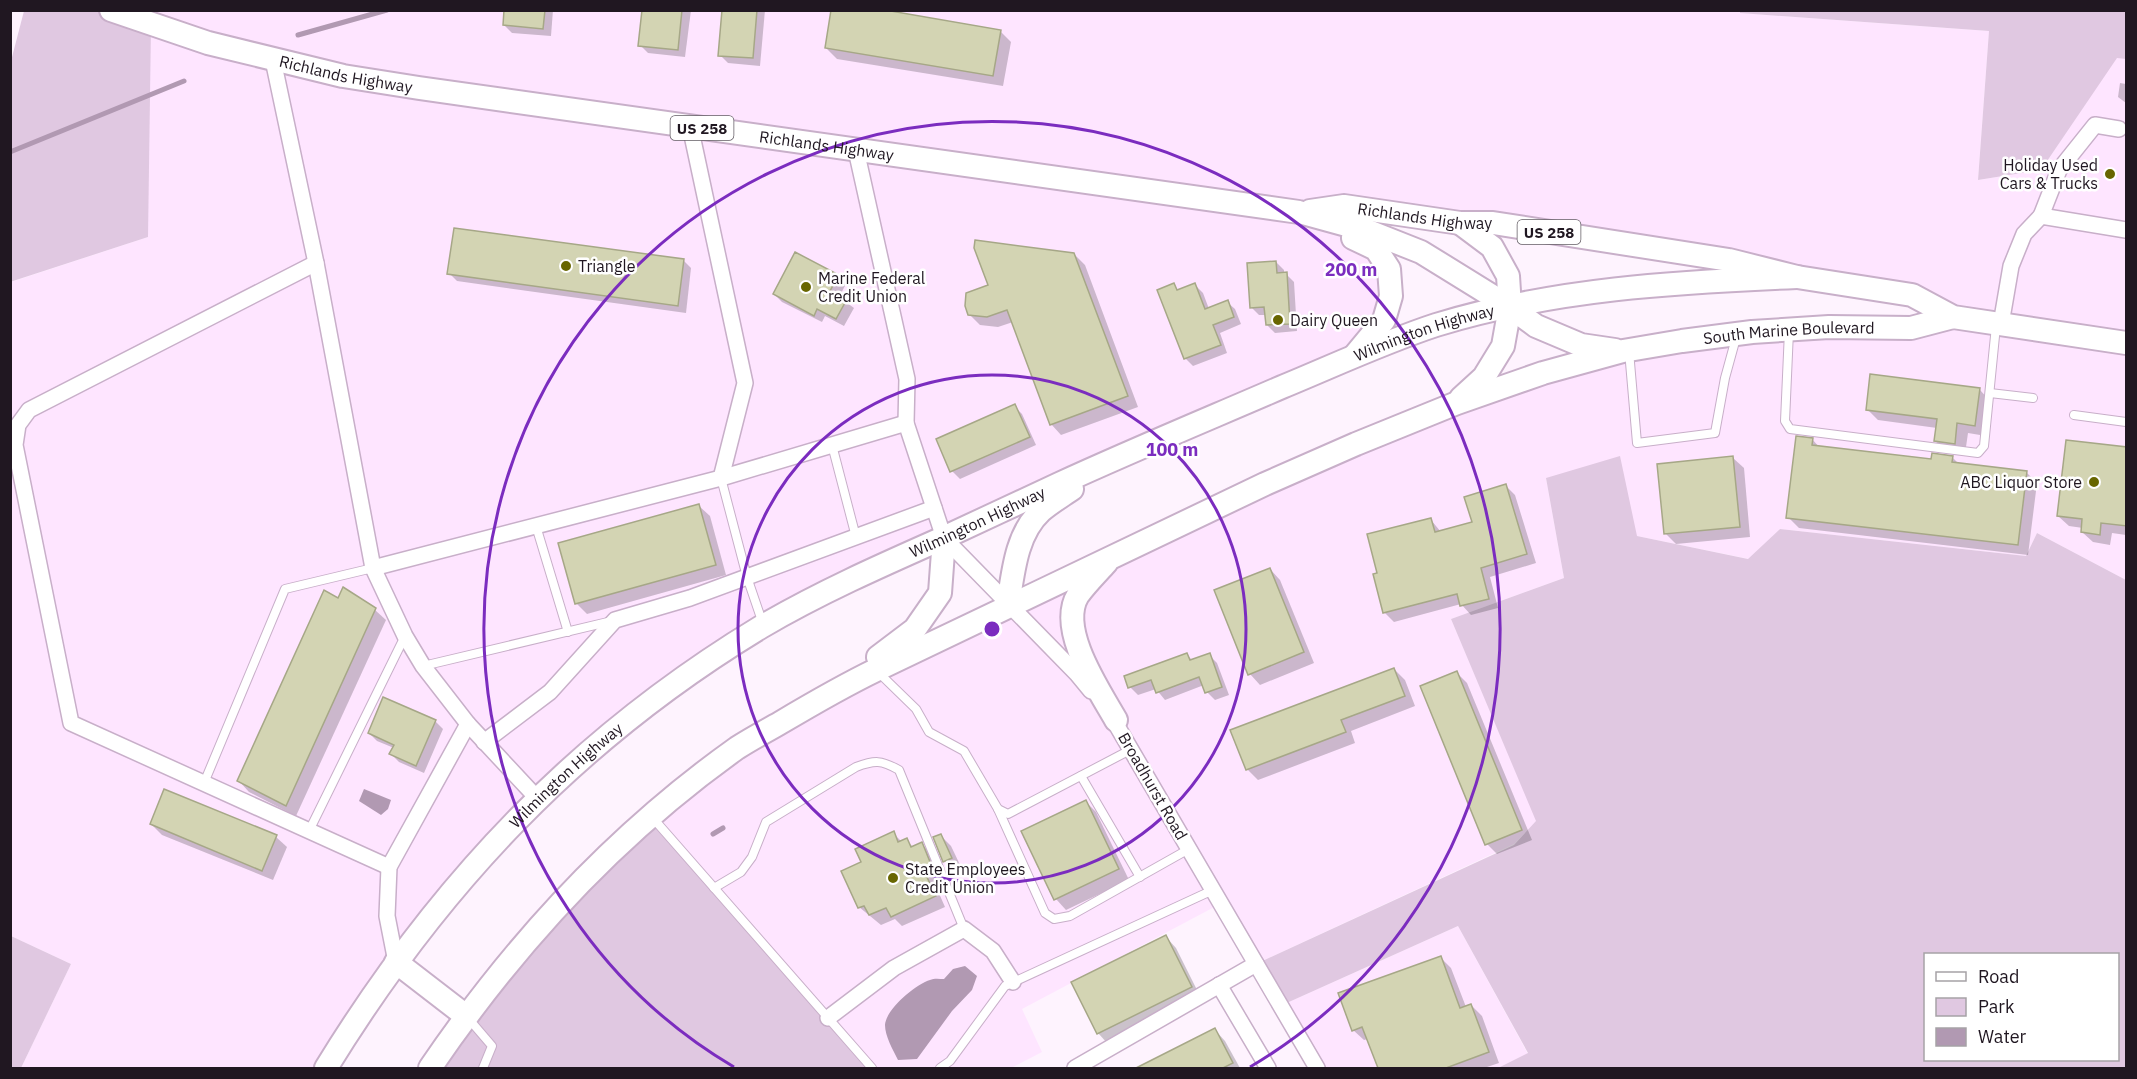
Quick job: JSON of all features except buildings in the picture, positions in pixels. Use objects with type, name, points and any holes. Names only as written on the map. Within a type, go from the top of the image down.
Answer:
[{"type":"main road","name":"Richlands Highway","points":[[111,10],[208,43],[343,76],[1299,212],[1368,231],[1420,252],[1510,307],[1536,326],[1581,345],[1626,350]]},
{"type":"main road","name":"Richlands Highway","points":[[1299,212],[1344,206],[1460,223],[1493,223],[1729,260],[1797,277]]},
{"type":"main road","points":[[1299,212],[1376,249],[1389,269],[1391,296],[1384,320],[1354,356]]},
{"type":"main road","points":[[1457,403],[1484,377],[1503,346],[1510,307],[1508,276],[1492,247],[1460,223]]},
{"type":"main road","name":"Wilmington Highway","points":[[326,1068],[358,1016],[396,962],[443,902],[537,798],[612,732],[678,681],[764,626],[854,577],[944,538],[1115,458],[1354,356],[1435,326],[1510,307],[1576,295],[1675,282],[1797,277]]},
{"type":"main road","name":"South Marine Boulevard","points":[[1797,277],[1912,295],[1953,317],[2127,343]]},
{"type":"main road","name":"South Marine Boulevard","points":[[1626,350],[1790,329],[1911,328],[1953,317]]},
{"type":"main road","points":[[430,1068],[466,1016],[558,907],[614,849],[651,816],[739,747],[835,690],[1008,605],[1275,479],[1457,403],[1543,373],[1626,350]]},
{"type":"main road","points":[[1008,605],[1023,538],[1041,511],[1115,458]]},
{"type":"main road","points":[[835,690],[915,629],[940,593],[944,538]]},
{"type":"main road","points":[[1111,556],[1077,597],[1072,624],[1080,655],[1116,720]]},
{"type":"main road","points":[[396,962],[466,1016]]},
{"type":"street","points":[[273,60],[316,263],[373,568],[405,636],[423,666],[468,724],[537,798]]},
{"type":"street","points":[[1999,324],[2011,266],[2024,234],[2042,216],[2059,170],[2095,125],[2119,129]]},
{"type":"street","points":[[690,126],[745,383],[721,478]]},
{"type":"street","points":[[856,150],[907,379],[906,423],[944,538]]},
{"type":"street","points":[[2042,216],[2127,230]]},
{"type":"street","points":[[316,263],[46,400],[30,410],[18,425],[15,446],[71,723],[389,867]]},
{"type":"street","points":[[373,568],[721,478],[906,423]]},
{"type":"street","points":[[484,742],[550,692],[615,620],[690,598],[934,508]]},
{"type":"street","name":"Broadhurst Road","points":[[944,538],[1077,674],[1116,720],[1317,1068]]},
{"type":"street","points":[[396,962],[387,916],[389,867],[468,724]]},
{"type":"street","points":[[828,1018],[894,968],[964,929],[993,951],[1013,982]]},
{"type":"street","points":[[1075,1068],[1256,964]]},
{"type":"street","points":[[1219,986],[1268,1068]]},
{"type":"lane","points":[[1790,329],[1785,421],[1790,429],[1978,453],[1984,446],[1999,324]]},
{"type":"lane","points":[[1626,350],[1637,443],[1715,433],[1725,378],[1737,334]]},
{"type":"lane","points":[[1990,393],[2033,398]]},
{"type":"lane","points":[[2074,415],[2127,422]]},
{"type":"lane","points":[[832,445],[856,537]]},
{"type":"lane","points":[[721,478],[747,577],[764,626]]},
{"type":"lane","points":[[536,526],[568,632]]},
{"type":"lane","points":[[204,783],[285,589],[373,568]]},
{"type":"lane","points":[[423,666],[615,620]]},
{"type":"lane","points":[[309,831],[405,636]]},
{"type":"lane","points":[[876,670],[916,709],[929,732],[964,751],[998,809],[1045,913],[1054,919],[1070,915],[1189,849]]},
{"type":"lane","points":[[998,809],[1008,814],[1132,748]]},
{"type":"lane","points":[[714,888],[741,872],[752,857],[766,822],[856,767],[872,761],[885,763],[899,770],[964,929]]},
{"type":"lane","points":[[1081,776],[1140,877]]},
{"type":"lane","points":[[651,816],[872,1068]]},
{"type":"lane","points":[[940,1068],[950,1061],[1005,986],[1213,890]]},
{"type":"lane","points":[[466,1016],[492,1046],[483,1068]]},
{"type":"shaded area","points":[[1740,10],[1741,13],[1989,31],[1978,180],[2041,170],[2117,57],[2126,59],[2126,580],[2037,533],[2026,556],[1780,529],[1749,559],[1637,536],[1546,478],[1564,578],[1451,619],[1537,821],[1514,844],[1256,964],[1220,904],[1022,1009],[1042,1052],[1011,1068],[872,1068],[651,816],[739,747],[1243,494],[1623,351],[1952,317],[1912,295],[1344,206],[1376,249],[1391,296],[1354,356],[764,626],[537,798],[327,1068],[21,1068],[71,964],[11,936],[11,282],[148,237],[111,11]]},
{"type":"shaded area","points":[[1458,926],[1528,1054],[1498,1068],[1317,1068],[1280,1006]]},
{"type":"green space","points":[[24,11],[111,11],[151,25],[148,237],[10,282],[11,61]]},
{"type":"green space","points":[[1740,11],[2126,11],[2126,59],[2117,58],[2041,170],[1978,180],[1989,31],[1740,13]]},
{"type":"green space","points":[[1620,456],[1637,536],[1748,559],[1780,529],[2026,556],[2037,533],[2126,580],[2126,1068],[1498,1068],[1528,1053],[1458,926],[1280,1006],[1256,964],[1514,845],[1536,821],[1451,619],[1564,578],[1546,478]]},
{"type":"green space","points":[[651,816],[872,1068],[430,1068]]},
{"type":"green space","points":[[11,936],[71,964],[21,1068],[11,1068]]},
{"type":"water","points":[[364,789],[391,800],[388,809],[381,815],[359,801]]},
{"type":"water","points":[[965,966],[977,976],[972,990],[952,1011],[917,1059],[898,1060],[885,1029],[890,1012],[917,986],[932,979],[944,979],[953,969]]},
{"type":"waterway","points":[[298,35],[387,10]]},
{"type":"waterway","points":[[10,152],[184,81]]},
{"type":"waterway","points":[[713,834],[723,828]]},
{"type":"place","name":"Holiday Used Cars & Trucks","points":[[2110,174]]},
{"type":"place","name":"Triangle","points":[[566,266]]},
{"type":"place","name":"Marine Federal Credit Union","points":[[806,287]]},
{"type":"place","name":"Dairy Queen","points":[[1278,320]]},
{"type":"place","name":"ABC Liquor Store","points":[[2094,482]]},
{"type":"place","name":"State Employees Credit Union","points":[[893,878]]}]
